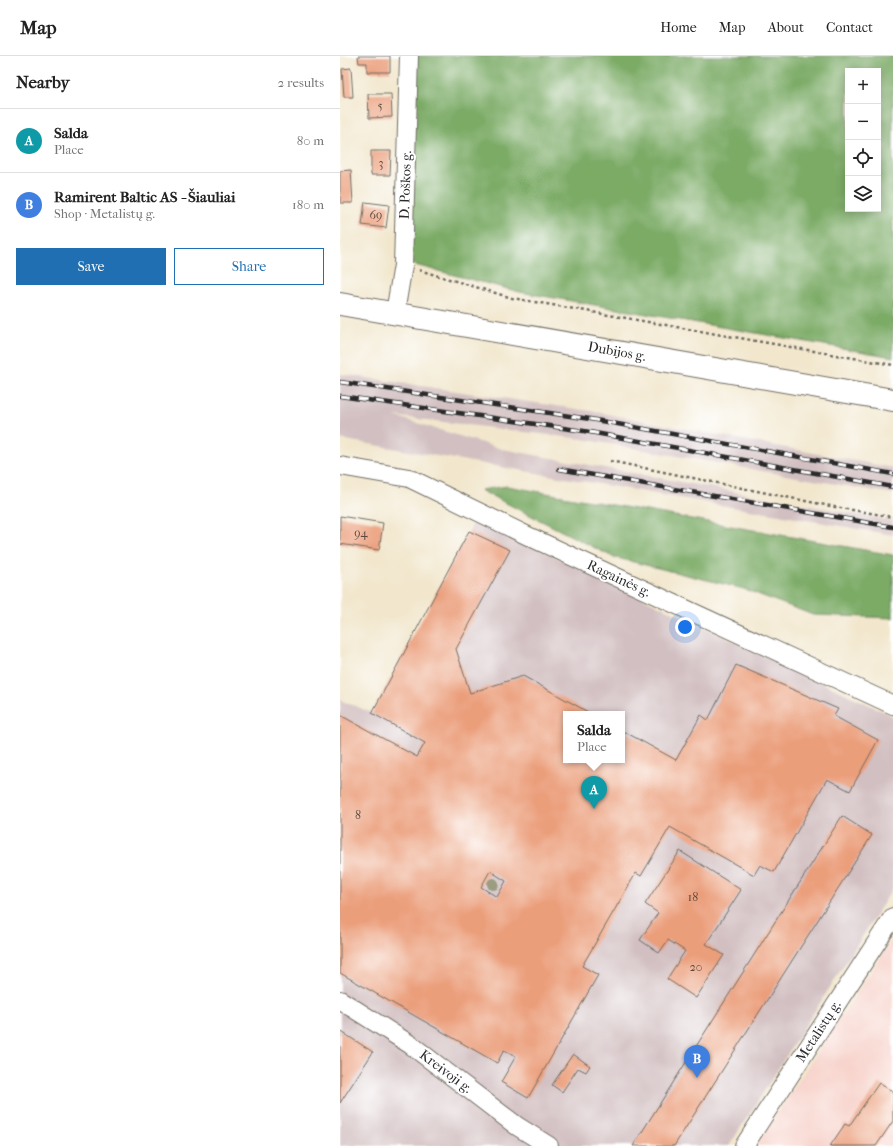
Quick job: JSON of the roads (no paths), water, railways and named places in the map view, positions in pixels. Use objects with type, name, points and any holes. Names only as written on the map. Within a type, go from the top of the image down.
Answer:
[{"type":"main road","name":"Dubijos g.","points":[[340,304],[893,400]]},
{"type":"street","name":"D. Poškos g.","points":[[395,313],[403,265],[409,56]]},
{"type":"street","name":"Ragainės g.","points":[[340,466],[409,478],[528,536],[893,705]]},
{"type":"street","name":"Metalistų g.","points":[[744,1146],[893,916]]},
{"type":"street","name":"Kreivoji g.","points":[[340,1000],[411,1045],[517,1126],[549,1146]]},
{"type":"railway","points":[[340,382],[590,419],[893,474]]},
{"type":"railway","points":[[340,396],[584,431],[893,487]]},
{"type":"railway","points":[[559,469],[893,527]]},
{"type":"place","name":"Salda","points":[[594,809]]},
{"type":"place","name":"Ramirent Baltic AS - Šiauliai","points":[[697,1078]]}]
